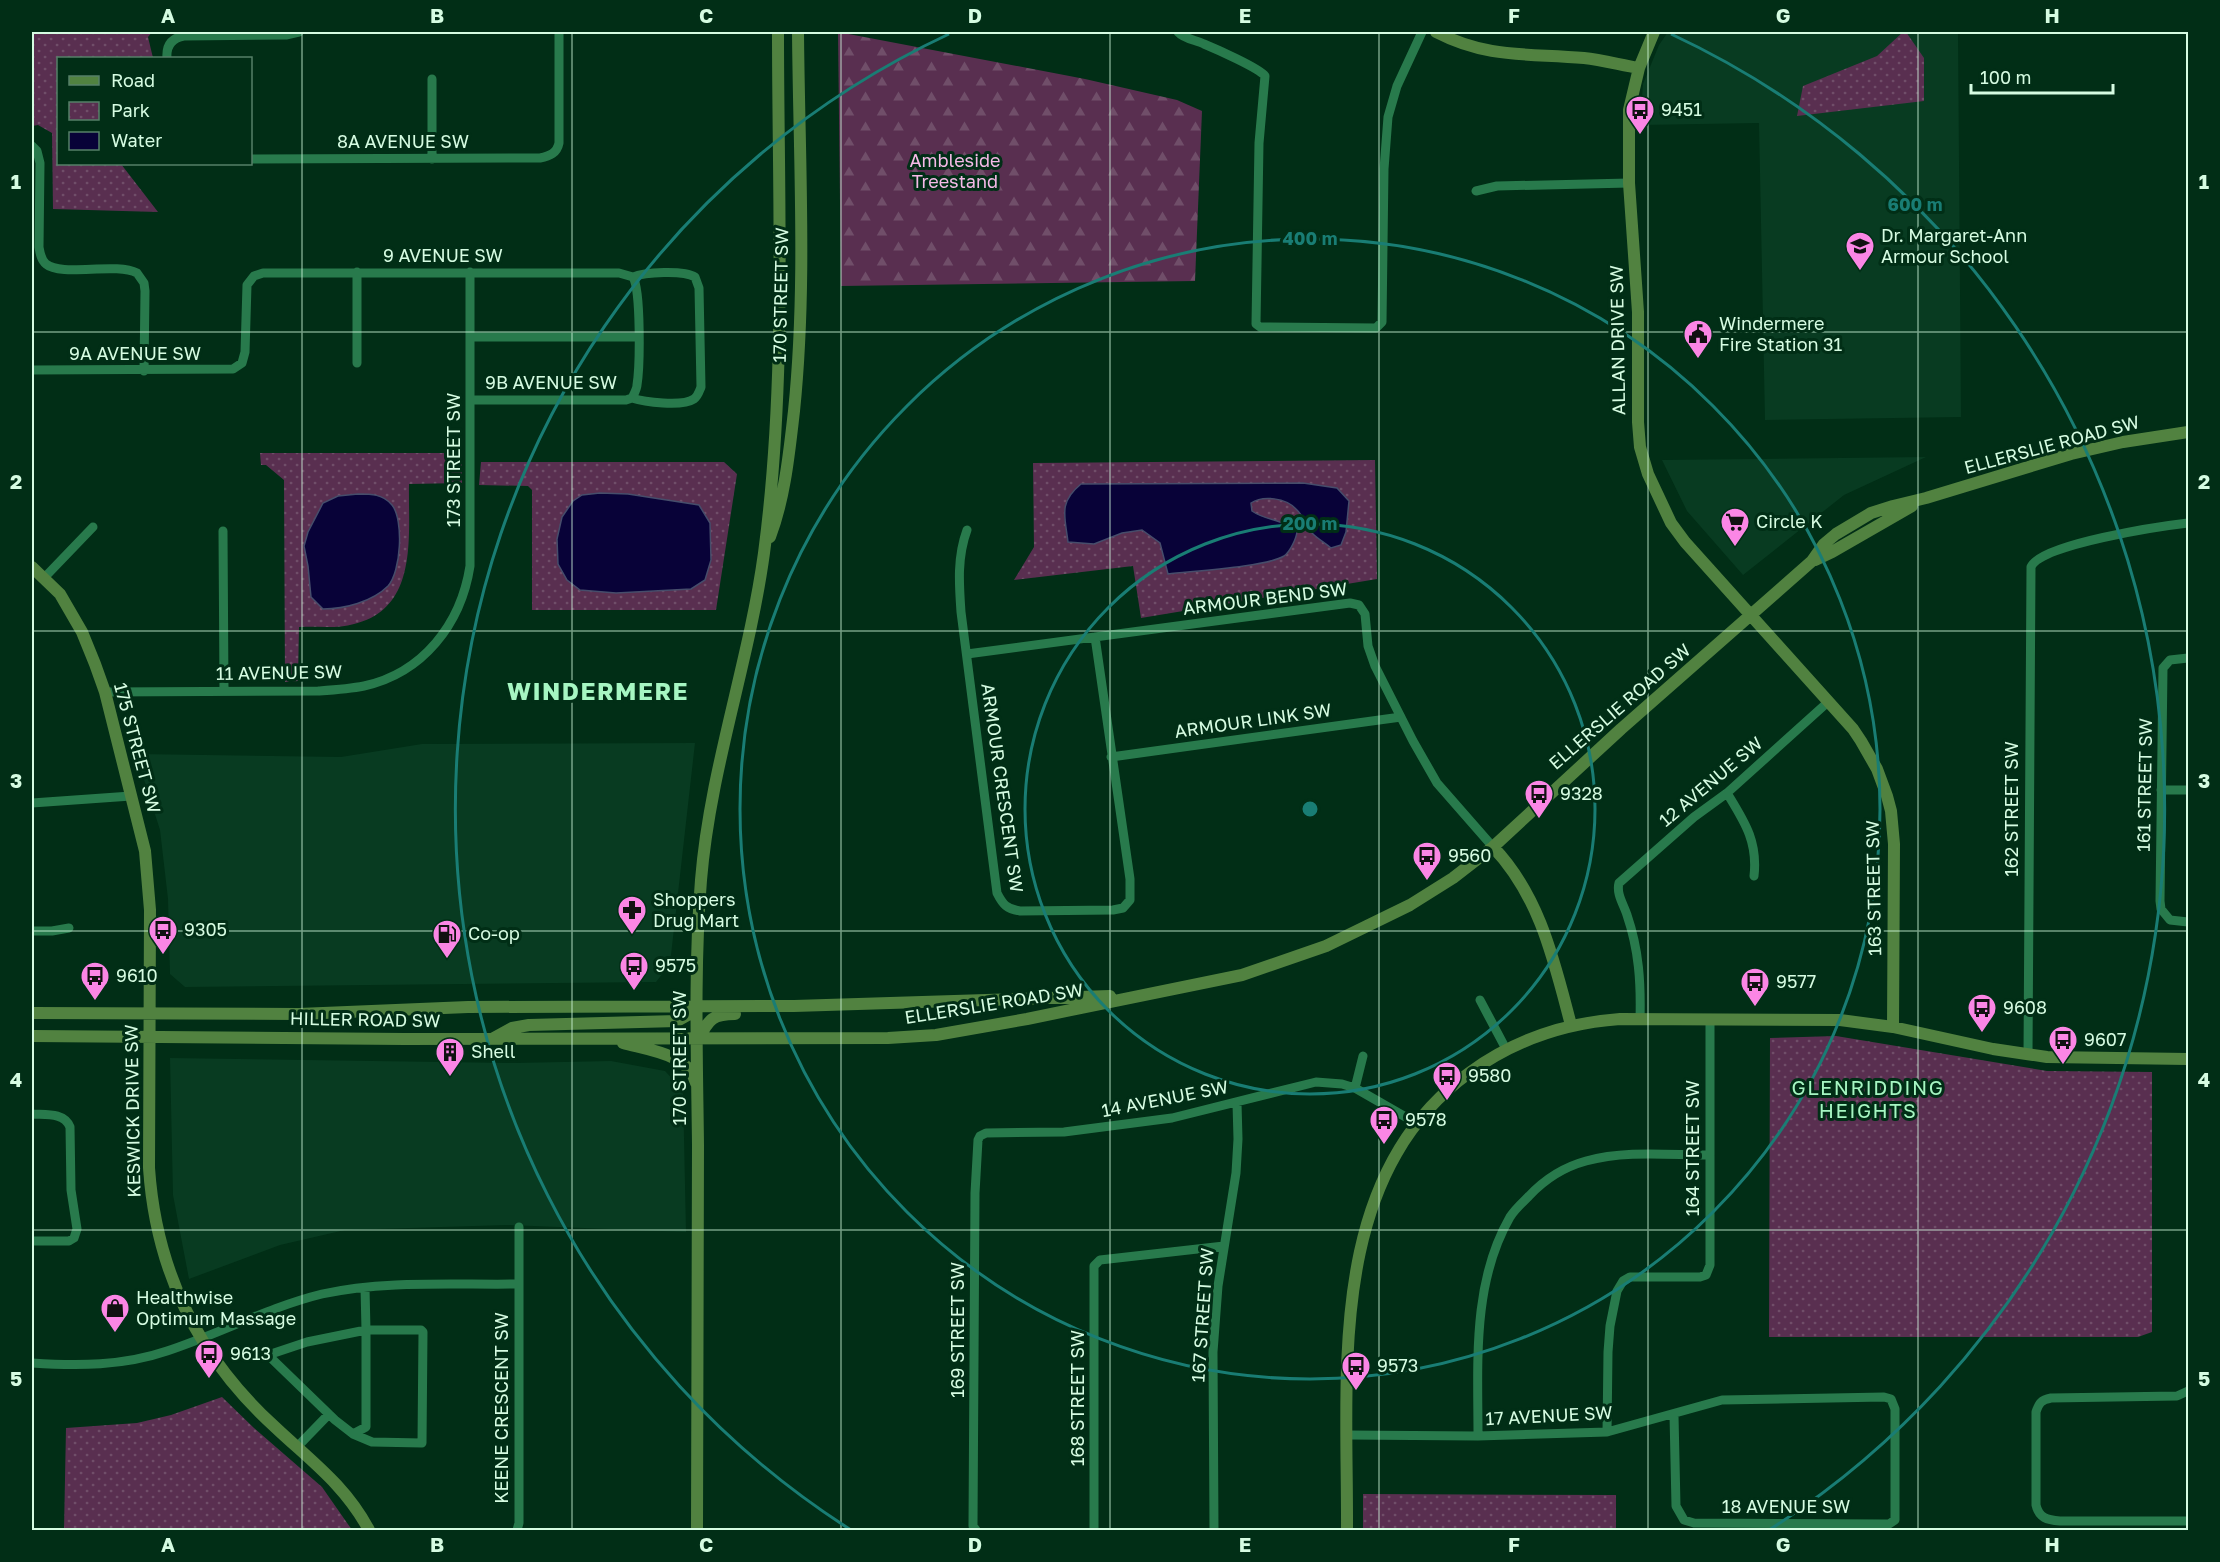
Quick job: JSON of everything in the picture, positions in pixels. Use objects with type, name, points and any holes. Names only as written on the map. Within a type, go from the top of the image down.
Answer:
[{"type":"main road","name":"170 STREET SW","points":[[697,1530],[700,900],[708,824],[764,555],[772,474],[778,341],[778,32]]},
{"type":"main road","name":"170 STREET SW","points":[[764,555],[780,510],[796,383],[801,264],[798,32]]},
{"type":"main road","points":[[1436,32],[1487,51],[1522,56],[1585,58],[1639,68]]},
{"type":"main road","name":"ALLAN DRIVE SW","points":[[1654,32],[1639,68],[1629,110],[1629,183],[1638,312],[1638,422],[1642,456],[1671,523],[1751,617]]},
{"type":"main road","name":"ELLERSLIE ROAD SW","points":[[698,1039],[888,1038],[936,1035],[1027,1019],[1242,975],[1326,946],[1410,905],[1453,878],[1493,848],[1621,729],[1812,561],[1926,498],[2071,454],[2123,442],[2188,432]]},
{"type":"main road","name":"175 STREET SW","points":[[32,567],[60,594],[82,632],[105,692],[140,826],[148,867],[149,1013]]},
{"type":"main road","name":"163 STREET SW","points":[[1751,617],[1862,741],[1883,783],[1891,811],[1894,844],[1893,1028]]},
{"type":"main road","points":[[1493,848],[1506,861],[1528,895],[1544,928],[1571,1025]]},
{"type":"main road","name":"ELLERSLIE ROAD SW","points":[[698,1006],[914,1003],[1150,994]]},
{"type":"main road","points":[[698,1039],[711,1018],[721,1014],[884,1011],[914,1003]]},
{"type":"main road","points":[[492,1039],[512,1028],[529,1025],[677,1021],[693,1012],[698,1006]]},
{"type":"main road","name":"HILLER ROAD SW","points":[[32,1013],[299,1014],[468,1007],[698,1006]]},
{"type":"main road","name":"KESWICK DRIVE SW","points":[[149,1013],[149,1168],[153,1206],[159,1237],[185,1311],[217,1363],[248,1401],[347,1495],[369,1530]]},
{"type":"main road","points":[[1347,1530],[1348,1324],[1370,1212],[1383,1178],[1416,1122],[1451,1086],[1506,1049],[1536,1036],[1571,1025],[1603,1020],[1823,1019],[1893,1028],[2028,1055],[2067,1059],[2188,1059]]},
{"type":"main road","name":"HILLER ROAD SW","points":[[32,1036],[698,1039]]},
{"type":"main road","points":[[608,1039],[666,1055],[687,1066],[693,1075],[698,1093]]},
{"type":"street","points":[[167,57],[168,48],[173,39],[184,36],[286,35],[299,32]]},
{"type":"street","name":"8A AVENUE SW","points":[[252,159],[540,158],[555,152],[559,143],[559,32]]},
{"type":"street","points":[[1178,32],[1181,36],[1204,44],[1257,70],[1264,76],[1259,143],[1256,324],[1260,327],[1376,328],[1382,322],[1384,169],[1388,117],[1397,86],[1422,32]]},
{"type":"street","points":[[432,80],[432,159]]},
{"type":"street","points":[[32,146],[37,151],[40,163],[39,247],[42,260],[47,265],[58,268],[123,269],[137,273],[144,283],[145,291],[144,370]]},
{"type":"street","points":[[1476,191],[1497,186],[1629,183]]},
{"type":"street","name":"9 AVENUE SW","points":[[238,366],[242,363],[245,352],[247,285],[254,276],[268,272],[619,273],[633,277],[639,274],[690,274],[695,277],[699,288],[701,387],[699,394],[688,401],[646,402],[632,398]]},
{"type":"street","points":[[357,272],[357,363]]},
{"type":"street","name":"173 STREET SW","points":[[440,641],[459,607],[466,588],[470,566],[470,272]]},
{"type":"street","points":[[632,398],[638,385],[638,293],[633,277]]},
{"type":"street","points":[[471,337],[638,337]]},
{"type":"street","name":"9A AVENUE SW","points":[[32,370],[227,370],[238,366]]},
{"type":"street","name":"9B AVENUE SW","points":[[470,400],[626,400],[632,398]]},
{"type":"street","name":"162 STREET SW","points":[[2028,1055],[2030,574],[2032,563],[2049,553],[2094,540],[2188,523]]},
{"type":"street","points":[[44,578],[93,527]]},
{"type":"street","name":"ARMOUR CRESCENT SW","points":[[967,530],[961,547],[959,568],[961,612],[997,893],[1002,904],[1010,909],[1020,911],[1113,910],[1124,908],[1130,900],[1130,879],[1095,636]]},
{"type":"street","points":[[223,531],[224,691]]},
{"type":"street","name":"ARMOUR BEND SW","points":[[967,654],[1350,603],[1359,605],[1365,614],[1368,646],[1375,666],[1437,783],[1493,848]]},
{"type":"street","name":"11 AVENUE SW","points":[[105,692],[318,691],[365,686],[400,672],[440,641]]},
{"type":"street","name":"161 STREET SW","points":[[2188,658],[2176,658],[2166,663],[2163,668],[2161,790],[2161,909],[2170,920],[2188,922]]},
{"type":"street","name":"12 AVENUE SW","points":[[1640,1019],[1641,988],[1637,951],[1618,889],[1623,879],[1694,817],[1727,793],[1828,702]]},
{"type":"street","name":"ARMOUR LINK SW","points":[[1111,757],[1401,717]]},
{"type":"street","points":[[2161,790],[2188,790]]},
{"type":"street","points":[[1727,793],[1752,841],[1755,861],[1754,876]]},
{"type":"street","points":[[32,803],[131,796]]},
{"type":"street","points":[[32,931],[69,928]]},
{"type":"street","points":[[1480,1000],[1506,1049]]},
{"type":"street","name":"164 STREET SW","points":[[1607,1432],[1608,1352],[1617,1291],[1623,1281],[1630,1277],[1694,1278],[1706,1275],[1710,1259],[1710,1020]]},
{"type":"street","points":[[1355,1088],[1363,1056]]},
{"type":"street","name":"14 AVENUE SW","points":[[980,1136],[986,1133],[1064,1132],[1109,1128],[1172,1118],[1316,1082],[1342,1084],[1355,1088],[1416,1122]]},
{"type":"street","name":"167 STREET SW","points":[[1214,1530],[1213,1352],[1218,1286],[1236,1173],[1237,1103]]},
{"type":"street","points":[[32,1114],[58,1116],[65,1119],[70,1127],[70,1180],[77,1229],[74,1238],[69,1241],[32,1241]]},
{"type":"street","name":"169 STREET SW","points":[[974,1528],[975,1193],[980,1136]]},
{"type":"street","points":[[1478,1436],[1479,1317],[1497,1244],[1511,1215],[1537,1188],[1559,1172],[1585,1161],[1634,1155],[1710,1155]]},
{"type":"street","name":"KEENE CRESCENT SW","points":[[517,1530],[519,1523],[519,1227]]},
{"type":"street","name":"168 STREET SW","points":[[1094,1530],[1094,1266],[1100,1260],[1224,1246]]},
{"type":"street","points":[[32,1363],[72,1365],[114,1363],[158,1354],[307,1298],[338,1291],[365,1288],[518,1284]]},
{"type":"street","points":[[353,1434],[366,1427],[365,1288]]},
{"type":"street","points":[[366,1330],[421,1330],[423,1332],[422,1443],[372,1442],[353,1434],[328,1414],[271,1358],[271,1354],[307,1342],[366,1330]]},
{"type":"street","points":[[2188,1391],[2177,1396],[2061,1397],[2043,1400],[2038,1404],[2036,1412],[2036,1505],[2042,1517],[2060,1521],[2188,1521]]},
{"type":"street","name":"17 AVENUE SW","points":[[1348,1436],[1478,1436],[1607,1432],[1722,1400],[1884,1397],[1891,1399],[1896,1420],[1895,1520],[1889,1524]]},
{"type":"street","points":[[297,1447],[328,1414]]},
{"type":"street","name":"18 AVENUE SW","points":[[1674,1414],[1676,1506],[1684,1520],[1694,1523],[1889,1524]]},
{"type":"shaded area","name":"Dr. Margaret-Ann Armour School","points":[[1668,32],[1958,32],[1961,417],[1765,420],[1759,123],[1640,125],[1643,84],[1659,45]]},
{"type":"shaded area","points":[[1926,457],[1844,495],[1743,575],[1687,511],[1662,460]]},
{"type":"shaded area","points":[[695,743],[670,964],[656,982],[185,987],[170,974],[168,899],[160,830],[136,754],[341,757],[422,744]]},
{"type":"shaded area","points":[[170,1058],[515,1063],[611,1061],[665,1071],[683,1090],[686,1232],[507,1225],[345,1230],[280,1245],[189,1279],[173,1195]]},
{"type":"green space","points":[[32,32],[152,32],[148,37],[153,57],[57,57],[57,165],[122,165],[158,212],[53,209],[52,133],[38,125],[32,126]]},
{"type":"green space","name":"Ambleside Treestand","points":[[838,32],[1085,79],[1177,100],[1202,111],[1195,281],[841,286]]},
{"type":"green space","points":[[1903,32],[1906,32],[1924,58],[1924,101],[1797,116],[1803,86],[1877,56]]},
{"type":"green space","points":[[260,453],[462,453],[462,483],[409,484],[406,568],[400,586],[390,603],[375,616],[348,626],[299,627],[298,681],[285,682],[284,480],[266,465],[261,465]]},
{"type":"green space","points":[[1375,460],[1377,579],[1141,618],[1133,566],[1014,580],[1034,547],[1033,463]]},
{"type":"green space","points":[[481,462],[724,462],[737,474],[716,610],[532,610],[532,490],[528,486],[479,485]]},
{"type":"green space","points":[[1836,1036],[2047,1071],[2152,1072],[2152,1332],[2138,1337],[1769,1337],[1770,1038]]},
{"type":"green space","points":[[222,1397],[322,1487],[352,1530],[64,1530],[66,1428],[137,1423],[171,1415]]},
{"type":"green space","points":[[1363,1494],[1616,1495],[1616,1530],[1363,1530]]},
{"type":"water","points":[[1303,483],[1337,488],[1349,501],[1346,532],[1341,545],[1331,548],[1312,533],[1301,514],[1292,505],[1268,498],[1251,503],[1252,511],[1297,532],[1284,556],[1262,563],[1168,574],[1160,543],[1142,530],[1122,533],[1094,544],[1068,542],[1066,504],[1081,484]]},
{"type":"water","points":[[358,494],[381,497],[392,505],[396,512],[399,546],[396,570],[388,586],[374,596],[349,606],[323,609],[311,597],[304,546],[308,532],[323,503],[338,496]]},
{"type":"water","points":[[628,494],[699,505],[710,523],[711,560],[705,580],[691,589],[616,593],[580,590],[567,580],[558,564],[557,539],[562,517],[573,501],[582,495]]},
{"type":"place","name":"9451","points":[[1640,136]]},
{"type":"place","name":"Dr. Margaret-Ann Armour School","points":[[1860,272]]},
{"type":"place","name":"Windermere Fire Station 31","points":[[1698,360]]},
{"type":"place","name":"Circle K","points":[[1735,548]]},
{"type":"place","name":"9328","points":[[1539,820]]},
{"type":"place","name":"9560","points":[[1427,882]]},
{"type":"place","name":"Shoppers Drug Mart","points":[[632,936]]},
{"type":"place","name":"9305","points":[[163,956]]},
{"type":"place","name":"Co-op","points":[[447,960]]},
{"type":"place","name":"9575","points":[[634,992]]},
{"type":"place","name":"9610","points":[[95,1002]]},
{"type":"place","name":"9577","points":[[1755,1008]]},
{"type":"place","name":"9608","points":[[1982,1034]]},
{"type":"place","name":"9607","points":[[2063,1066]]},
{"type":"place","name":"Shell","points":[[450,1078]]},
{"type":"place","name":"9580","points":[[1447,1102]]},
{"type":"place","name":"9578","points":[[1384,1146]]},
{"type":"place","name":"Healthwise Optimum Massage","points":[[115,1334]]},
{"type":"place","name":"9613","points":[[209,1380]]},
{"type":"place","name":"9573","points":[[1356,1392]]},
{"type":"district","name":"WINDERMERE","points":[[598,692]]},
{"type":"district","name":"GLENRIDDING HEIGHTS","points":[[1868,1100]]}]
